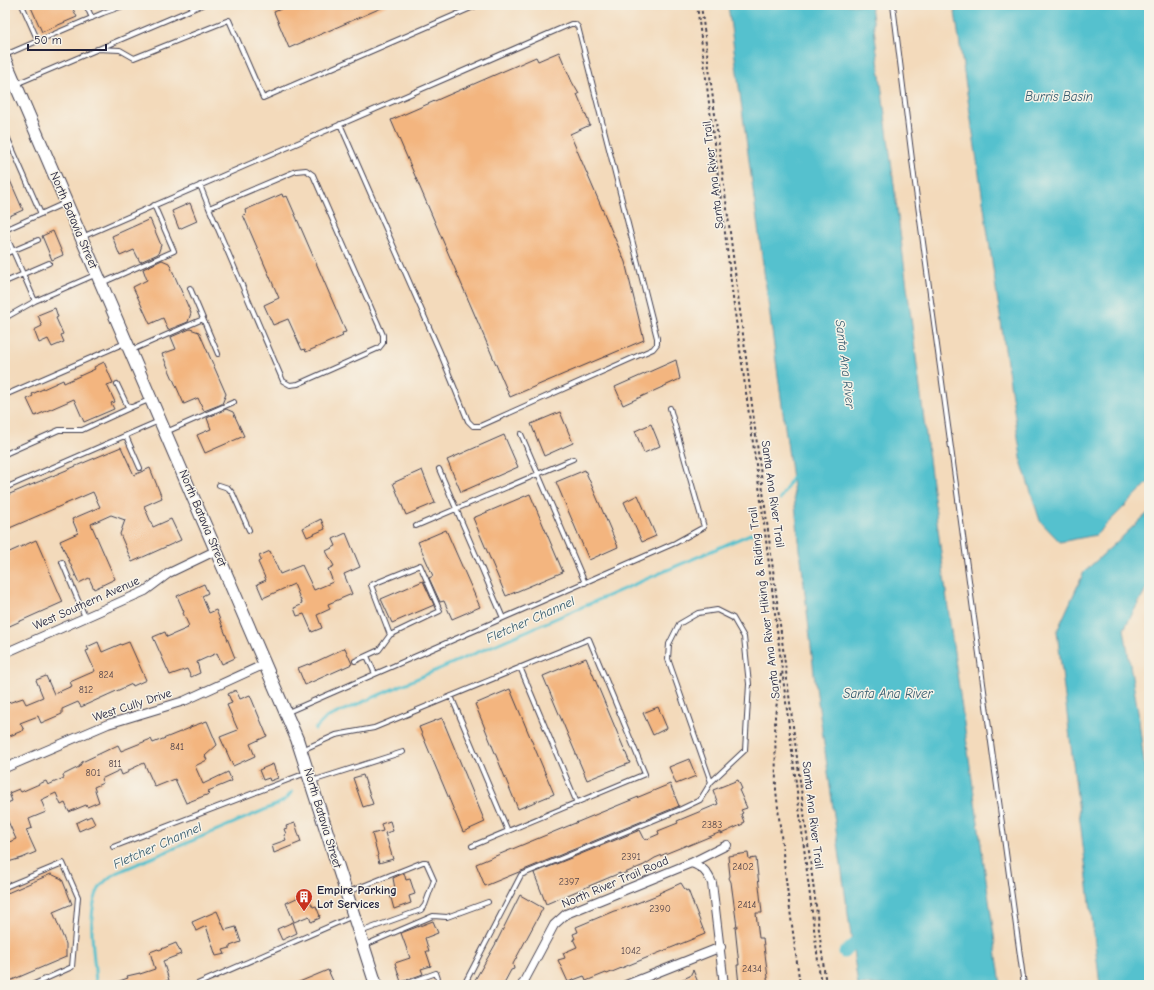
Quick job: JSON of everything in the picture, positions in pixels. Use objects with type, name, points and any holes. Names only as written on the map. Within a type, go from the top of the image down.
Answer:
[{"type":"main road","name":"North Batavia Street","points":[[5,60],[12,80],[82,237],[217,550],[301,750],[376,985]]},
{"type":"street","name":"West Southern Avenue","points":[[5,653],[145,591],[169,573],[217,550]]},
{"type":"street","name":"West Cully Drive","points":[[5,768],[113,722],[184,701],[265,664]]},
{"type":"street","name":"North River Trail Road","points":[[522,985],[554,925],[566,914],[691,863],[727,845]]},
{"type":"street","points":[[691,863],[700,866],[707,872],[712,883],[721,947],[724,985]]},
{"type":"street","points":[[626,985],[721,947]]},
{"type":"lane","points":[[22,5],[38,41]]},
{"type":"lane","points":[[86,5],[92,18]]},
{"type":"lane","points":[[5,55],[126,5]]},
{"type":"lane","points":[[12,80],[97,50],[202,5]]},
{"type":"lane","points":[[97,50],[120,50],[134,58],[229,20],[263,98],[478,5]]},
{"type":"lane","points":[[893,5],[914,176],[1024,985]]},
{"type":"lane","points":[[82,237],[154,205],[340,124],[571,24],[575,24],[578,27],[657,344],[653,350],[480,426],[473,426],[468,421],[440,352],[340,124]]},
{"type":"lane","points":[[5,132],[41,214]]},
{"type":"lane","points":[[200,185],[209,208],[283,381],[290,385],[298,384],[379,348],[383,343],[383,335],[313,175],[306,170],[296,171],[209,208]]},
{"type":"lane","points":[[35,301],[5,232],[67,203]]},
{"type":"lane","points":[[5,318],[35,301],[100,279],[174,251],[154,205]]},
{"type":"lane","points":[[5,254],[38,240]]},
{"type":"lane","points":[[5,282],[49,263]]},
{"type":"lane","points":[[190,288],[218,354]]},
{"type":"lane","points":[[5,395],[129,346],[203,319]]},
{"type":"lane","points":[[117,384],[125,403],[128,407],[132,407]]},
{"type":"lane","points":[[5,454],[59,430],[82,430],[152,399]]},
{"type":"lane","points":[[166,432],[234,402]]},
{"type":"lane","points":[[286,713],[676,543],[704,527],[670,408]]},
{"type":"lane","points":[[5,488],[161,420]]},
{"type":"lane","points":[[521,434],[585,582]]},
{"type":"lane","points":[[126,436],[140,468]]},
{"type":"lane","points":[[416,526],[573,460]]},
{"type":"lane","points":[[439,469],[503,618]]},
{"type":"lane","points":[[220,485],[228,488],[233,494],[249,530]]},
{"type":"lane","points":[[62,562],[85,617]]},
{"type":"lane","points":[[355,661],[379,650],[390,635],[440,611],[420,565],[371,585],[390,635]]},
{"type":"lane","points":[[464,985],[521,875],[700,800],[711,782],[745,750],[749,684],[744,636],[733,618],[716,610],[698,613],[679,624],[669,644],[668,659],[711,782]]},
{"type":"lane","points":[[301,750],[336,735],[374,728],[589,639],[645,774],[472,846]]},
{"type":"lane","points":[[367,656],[375,674]]},
{"type":"lane","points":[[520,667],[577,803]]},
{"type":"lane","points":[[451,696],[508,831]]},
{"type":"lane","points":[[114,847],[310,777],[403,752]]},
{"type":"lane","points":[[5,888],[63,862],[78,897],[72,967],[32,985]]},
{"type":"lane","points":[[346,893],[423,862],[426,862],[434,880],[425,905],[421,910],[358,932]]},
{"type":"lane","points":[[363,946],[433,916],[447,917],[488,902]]},
{"type":"lane","points":[[195,985],[353,916]]},
{"type":"lane","points":[[403,985],[436,973],[440,985]]},
{"type":"path","name":"Santa Ana River Hiking & Riding Trail","points":[[697,5],[821,985]]},
{"type":"path","name":"Santa Ana River Trail","points":[[701,5],[826,985]]},
{"type":"path","points":[[782,671],[775,716],[776,790],[800,985]]},
{"type":"water","name":"Santa Ana River","points":[[728,5],[871,5],[951,631],[1001,985],[858,985],[814,673],[792,479]]},
{"type":"water","name":"Burris Basin","points":[[954,5],[1149,5],[1149,482],[1096,535],[1060,542],[1040,521],[1022,464]]},
{"type":"water","points":[[1149,512],[1149,586],[1124,629],[1138,712],[1149,805],[1149,985],[1100,985],[1057,631],[1084,572]]},
{"type":"building","points":[[30,5],[71,5],[77,17],[42,32]]},
{"type":"building","points":[[290,5],[388,5],[289,48],[274,12]]},
{"type":"building","points":[[559,52],[579,94],[577,94],[590,125],[570,134],[625,262],[644,340],[510,397],[391,120],[536,57],[538,61]]},
{"type":"building","points":[[5,169],[23,210],[5,218]]},
{"type":"building","points":[[282,194],[283,197],[287,196],[346,332],[342,333],[343,336],[306,352],[305,349],[302,350],[288,319],[273,325],[264,305],[279,298],[243,215],[246,214],[245,210]]},
{"type":"building","points":[[190,203],[197,221],[179,229],[172,211]]},
{"type":"building","points":[[150,219],[161,245],[158,254],[140,262],[134,250],[120,256],[112,236]]},
{"type":"building","points":[[53,231],[63,255],[52,260],[42,236]]},
{"type":"building","points":[[162,260],[169,263],[191,313],[188,322],[168,330],[163,318],[150,324],[133,287],[147,280],[143,269]]},
{"type":"building","points":[[55,308],[58,317],[56,318],[63,334],[61,335],[64,342],[52,347],[48,339],[39,343],[34,330],[42,326],[38,315]]},
{"type":"building","points":[[190,329],[199,332],[226,394],[222,404],[204,411],[198,398],[184,404],[162,354],[176,349],[171,337]]},
{"type":"building","points":[[676,360],[680,379],[623,405],[615,387]]},
{"type":"building","points":[[104,362],[113,383],[107,385],[115,402],[111,403],[114,409],[84,422],[74,399],[35,416],[27,399],[33,396],[32,394],[63,380],[64,383],[95,369],[94,367]]},
{"type":"building","points":[[226,409],[233,412],[244,436],[205,453],[197,435],[211,429],[207,418]]},
{"type":"building","points":[[560,412],[573,443],[544,456],[531,424]]},
{"type":"building","points":[[651,424],[660,446],[644,453],[635,431]]},
{"type":"building","points":[[504,435],[518,467],[461,492],[447,460]]},
{"type":"building","points":[[121,447],[134,475],[150,468],[162,498],[144,506],[153,527],[171,519],[181,540],[132,562],[120,534],[125,520],[111,515],[91,524],[115,579],[94,589],[89,578],[79,583],[60,541],[78,533],[72,519],[100,507],[93,492],[5,530],[5,496]]},
{"type":"building","points":[[422,470],[435,503],[406,515],[393,483]]},
{"type":"building","points":[[585,470],[618,547],[589,560],[556,482]]},
{"type":"building","points":[[530,494],[563,572],[506,596],[473,518]]},
{"type":"building","points":[[638,495],[656,536],[642,542],[624,502]]},
{"type":"building","points":[[321,519],[325,529],[307,537],[303,528]]},
{"type":"building","points":[[446,530],[480,607],[452,619],[444,601],[440,602],[429,578],[433,576],[418,542]]},
{"type":"building","points":[[346,533],[360,567],[344,574],[352,594],[328,604],[330,609],[317,615],[322,628],[312,632],[304,614],[297,616],[294,608],[302,603],[294,584],[263,598],[257,584],[266,580],[258,562],[261,560],[259,556],[270,551],[280,574],[302,565],[314,590],[333,582],[328,569],[334,566],[326,551],[336,546],[333,539]]},
{"type":"building","points":[[36,540],[63,602],[5,628],[5,554]]},
{"type":"building","points":[[423,581],[434,605],[392,623],[381,599]]},
{"type":"building","points":[[204,584],[208,593],[202,596],[209,613],[216,610],[235,658],[222,664],[217,653],[197,662],[200,673],[191,677],[187,669],[170,675],[153,637],[165,632],[167,637],[188,628],[187,627],[189,626],[177,596]]},
{"type":"building","points":[[98,642],[102,652],[129,642],[146,680],[133,686],[132,684],[81,707],[78,702],[62,709],[62,714],[41,723],[38,716],[20,723],[24,730],[5,738],[5,704],[23,698],[26,704],[43,697],[36,680],[46,676],[54,694],[72,686],[70,682],[95,671],[86,651],[89,650],[87,647]]},
{"type":"building","points":[[345,648],[352,664],[305,685],[298,668],[308,664],[309,665]]},
{"type":"building","points":[[586,658],[630,763],[587,780],[543,676]]},
{"type":"building","points":[[510,689],[554,794],[518,809],[475,704]]},
{"type":"building","points":[[236,690],[240,699],[250,695],[267,736],[250,744],[255,756],[233,766],[220,737],[238,730],[227,705],[232,703],[228,694]]},
{"type":"building","points":[[658,707],[667,728],[653,735],[643,713]]},
{"type":"building","points":[[442,718],[485,822],[463,832],[419,727]]},
{"type":"building","points":[[207,721],[217,745],[205,756],[207,760],[195,766],[203,784],[228,772],[232,781],[208,791],[209,794],[186,803],[175,779],[155,787],[144,763],[122,775],[120,770],[101,779],[103,783],[94,787],[99,802],[87,807],[86,805],[69,812],[65,803],[61,805],[56,793],[41,800],[46,812],[29,819],[32,828],[26,830],[36,852],[8,862],[5,855],[5,844],[16,839],[7,819],[5,819],[5,804],[12,801],[9,793],[19,789],[21,792],[46,781],[48,785],[64,778],[63,775],[79,767],[82,762],[118,745],[121,751],[151,739],[153,743]]},
{"type":"building","points":[[689,759],[696,776],[676,784],[669,767]]},
{"type":"building","points":[[273,764],[278,778],[270,781],[269,778],[263,780],[259,770]]},
{"type":"building","points":[[363,775],[373,804],[363,807],[353,778]]},
{"type":"building","points":[[738,780],[742,789],[739,790],[747,808],[741,810],[743,813],[741,814],[744,822],[743,824],[721,834],[721,832],[687,845],[655,858],[644,865],[620,875],[620,873],[546,904],[534,873],[640,830],[645,840],[659,834],[658,831],[678,823],[677,821],[718,804],[713,790]]},
{"type":"building","points":[[670,784],[679,806],[485,886],[476,864]]},
{"type":"building","points":[[91,816],[95,824],[79,831],[76,823]]},
{"type":"building","points":[[390,821],[393,831],[385,833],[393,859],[379,863],[372,834],[383,831],[381,824]]},
{"type":"building","points":[[295,823],[301,842],[274,853],[272,845],[286,840],[284,829],[287,828],[286,826]]},
{"type":"building","points":[[748,853],[749,859],[756,858],[762,913],[756,913],[759,938],[763,938],[768,985],[739,985],[737,965],[739,965],[735,927],[737,927],[731,882],[729,878],[728,856]]},
{"type":"building","points":[[404,873],[406,880],[410,879],[415,894],[409,896],[411,903],[394,909],[389,891],[395,889],[393,878]]},
{"type":"building","points":[[51,874],[62,879],[72,904],[53,912],[66,944],[66,957],[5,983],[5,894]]},
{"type":"building","points":[[681,883],[686,891],[688,890],[705,934],[607,974],[606,973],[586,981],[584,976],[568,982],[558,960],[565,958],[563,953],[577,947],[573,939],[575,939],[573,934],[578,932],[576,927],[660,894],[659,893]]},
{"type":"building","name":"Empire Parking Lot Services","points":[[303,895],[305,899],[308,897],[313,907],[316,906],[320,918],[311,922],[309,916],[294,922],[286,903]]},
{"type":"building","points":[[520,895],[543,908],[513,964],[514,969],[511,970],[503,985],[472,985],[495,945]]},
{"type":"building","points":[[217,911],[225,930],[236,927],[241,942],[223,950],[225,954],[216,956],[206,926],[196,931],[192,922]]},
{"type":"building","points":[[433,921],[438,933],[425,938],[429,951],[426,951],[431,966],[421,969],[423,974],[401,982],[395,963],[410,958],[401,933]]},
{"type":"building","points":[[293,922],[297,933],[282,940],[277,929]]},
{"type":"building","points":[[176,943],[181,954],[163,961],[169,980],[153,985],[111,985],[128,978],[127,976],[140,974],[155,969],[150,952]]},
{"type":"building","points":[[328,970],[333,981],[325,985],[292,985]]},
{"type":"building","points":[[693,970],[699,985],[669,985],[690,976]]},
{"type":"waterway","points":[[780,499],[793,476]]},
{"type":"waterway","name":"Fletcher Channel","points":[[315,729],[326,718],[755,532]]},
{"type":"waterway","name":"Fletcher Channel","points":[[96,985],[92,921],[95,897],[103,883],[116,873],[276,805],[285,800],[292,792]]},
{"type":"waterway","points":[[844,953],[857,940]]},
{"type":"place","name":"Empire Parking Lot Services","points":[[304,912]]}]
